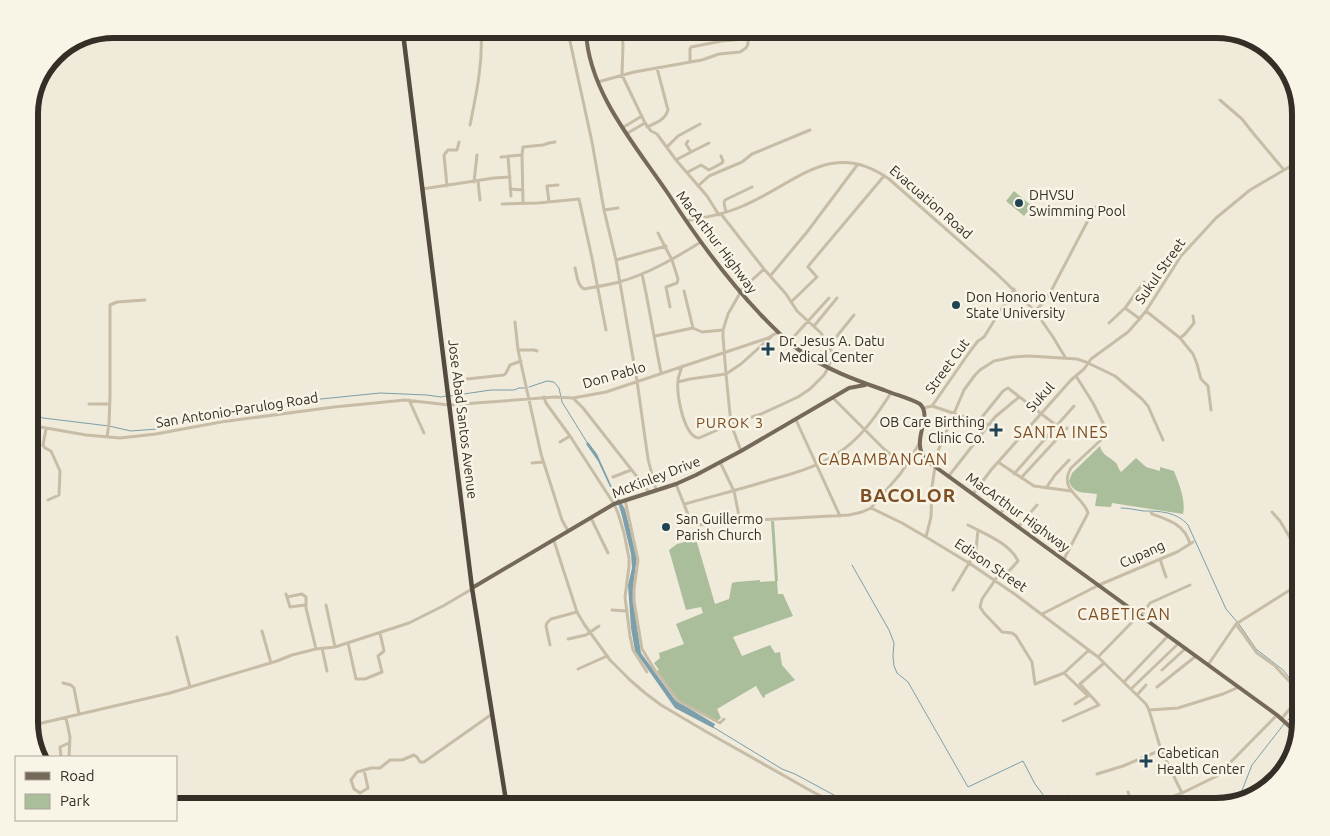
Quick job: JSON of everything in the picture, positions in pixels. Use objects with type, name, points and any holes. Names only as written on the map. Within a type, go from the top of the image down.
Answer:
[{"type":"highway","name":"Jose Abad Santos Avenue","points":[[404,38],[472,588],[506,798]]},
{"type":"main road","name":"MacArthur Highway","points":[[587,38],[589,58],[598,82],[622,128],[701,242],[740,292],[778,332],[807,356],[828,368],[846,377],[916,402],[923,408],[924,416],[919,444],[922,455],[934,466],[1282,718],[1292,728]]},
{"type":"main road","points":[[846,377],[849,382],[849,388]]},
{"type":"main road","name":"McKinley Drive","points":[[472,588],[615,504],[676,484],[741,451],[849,388],[867,384]]},
{"type":"street","points":[[470,126],[480,68],[481,38]]},
{"type":"street","points":[[569,38],[616,260],[637,381],[648,459],[656,490]]},
{"type":"street","points":[[622,38],[622,75],[646,125],[657,134],[792,302],[797,311],[821,333],[833,354],[824,375],[798,397],[761,414],[731,424],[699,438],[695,438],[682,417],[677,382],[682,366]]},
{"type":"street","points":[[690,61],[691,47],[751,38]]},
{"type":"street","points":[[598,82],[622,75],[702,60],[719,54],[740,52],[746,48],[748,40]]},
{"type":"street","points":[[626,134],[662,120],[666,116],[668,110],[657,68]]},
{"type":"street","points":[[1220,100],[1242,119],[1284,170]]},
{"type":"street","points":[[622,128],[642,116]]},
{"type":"street","points":[[667,147],[678,136],[700,124]]},
{"type":"street","points":[[698,186],[709,176],[742,162],[752,154],[810,130]]},
{"type":"street","points":[[688,141],[686,144],[691,152]]},
{"type":"street","points":[[447,186],[444,155],[448,150],[457,150],[459,142]]},
{"type":"street","points":[[523,203],[523,147],[555,142]]},
{"type":"street","points":[[676,160],[709,143]]},
{"type":"street","points":[[477,155],[476,181],[480,200]]},
{"type":"street","points":[[501,157],[522,155]]},
{"type":"street","points":[[508,156],[510,196]]},
{"type":"street","points":[[687,172],[702,165],[709,170],[722,163],[721,156]]},
{"type":"street","name":"Evacuation Road","points":[[686,220],[720,214],[746,205],[823,164],[858,164],[884,176],[1014,290],[1035,311],[1065,357]]},
{"type":"street","points":[[771,276],[858,164]]},
{"type":"street","name":"Sukul Street","points":[[1088,363],[1128,332],[1140,319],[1176,263],[1216,218],[1245,193],[1292,165]]},
{"type":"street","points":[[792,302],[817,278],[808,267],[810,264],[884,176]]},
{"type":"street","points":[[422,189],[510,177]]},
{"type":"street","points":[[549,202],[547,186],[558,185]]},
{"type":"street","points":[[726,212],[725,200],[752,187]]},
{"type":"street","points":[[510,189],[523,190]]},
{"type":"street","points":[[502,204],[579,199],[606,330]]},
{"type":"street","points":[[1035,311],[1050,293],[1095,207]]},
{"type":"street","points":[[604,210],[618,208]]},
{"type":"street","points":[[658,233],[666,246],[678,279],[677,283],[666,287],[670,307]]},
{"type":"street","points":[[575,268],[580,287],[584,289],[620,282],[672,260],[701,242]]},
{"type":"street","points":[[616,260],[666,246]]},
{"type":"street","points":[[741,451],[731,424],[723,330],[731,308],[740,292],[764,269]]},
{"type":"street","points":[[642,274],[661,373]]},
{"type":"street","points":[[1109,323],[1125,308],[1144,282]]},
{"type":"street","name":"Street Cut","points":[[932,406],[970,350],[984,337],[1014,290]]},
{"type":"street","points":[[684,291],[693,328]]},
{"type":"street","points":[[789,342],[829,298]]},
{"type":"street","points":[[814,326],[837,298]]},
{"type":"street","points":[[107,437],[109,426],[110,305],[117,302],[145,300]]},
{"type":"street","points":[[1125,308],[1140,319]]},
{"type":"street","points":[[1146,311],[1180,338],[1193,354],[1198,364],[1201,379],[1208,386],[1211,410]]},
{"type":"street","points":[[829,346],[854,315]]},
{"type":"street","points":[[1180,338],[1192,326],[1194,322],[1193,316]]},
{"type":"street","points":[[515,322],[518,350],[543,462],[562,520],[568,531]]},
{"type":"street","points":[[654,336],[693,328],[702,332],[723,330]]},
{"type":"street","name":"Don Pablo","points":[[449,403],[589,396],[772,336],[778,332]]},
{"type":"street","points":[[677,382],[690,378],[726,374],[741,364],[772,336]]},
{"type":"street","points":[[518,350],[537,351]]},
{"type":"street","points":[[926,537],[932,517],[934,466],[954,413],[964,390],[975,375],[994,362],[1020,356],[1065,357],[1088,363],[1115,376],[1142,398],[1148,406],[1163,440]]},
{"type":"street","points":[[467,379],[504,375],[510,365],[521,361]]},
{"type":"street","name":"Sukul","points":[[973,494],[1041,413],[1088,363]]},
{"type":"street","points":[[1064,559],[1088,514],[1086,507],[1071,491],[1067,480],[1069,471],[1100,441],[1106,431],[1093,403],[1076,376]]},
{"type":"street","points":[[978,422],[1005,389],[1010,389],[1057,426]]},
{"type":"street","points":[[685,504],[796,472],[839,452],[864,430],[891,393]]},
{"type":"street","points":[[544,397],[546,403],[615,504],[629,558],[625,597],[630,636],[633,650],[648,672]]},
{"type":"street","points":[[948,477],[988,425],[1019,397]]},
{"type":"street","points":[[573,398],[649,492]]},
{"type":"street","points":[[833,398],[864,430],[905,467]]},
{"type":"street","points":[[409,400],[424,433]]},
{"type":"street","name":"San Antonio-Parulog Road","points":[[38,427],[120,438],[334,407],[409,400],[449,403]]},
{"type":"street","points":[[89,404],[109,404]]},
{"type":"street","points":[[923,408],[932,406],[988,425]]},
{"type":"street","points":[[1014,474],[1074,406]]},
{"type":"street","points":[[796,420],[840,516]]},
{"type":"street","points":[[1020,478],[1068,428]]},
{"type":"street","points":[[46,429],[43,445],[51,450],[60,471],[59,495],[48,500]]},
{"type":"street","points":[[560,442],[570,436]]},
{"type":"street","points":[[676,484],[691,522],[698,525],[857,514],[871,508],[901,473],[919,444]]},
{"type":"street","points":[[910,456],[922,455]]},
{"type":"street","points":[[1046,488],[1055,475],[1070,460]]},
{"type":"street","points":[[532,463],[543,462]]},
{"type":"street","points":[[720,462],[734,491],[740,521]]},
{"type":"street","points":[[998,462],[1034,486],[1071,491]]},
{"type":"street","points":[[613,477],[631,470]]},
{"type":"street","points":[[1000,514],[1011,499]]},
{"type":"street","points":[[624,500],[638,560],[634,601],[642,649],[656,672],[678,701],[720,723],[724,719]]},
{"type":"street","points":[[1018,527],[1037,505]]},
{"type":"street","name":"Edison Street","points":[[871,508],[902,523],[969,563],[1042,614],[1098,657],[1144,701],[1150,710]]},
{"type":"street","name":"Cupang","points":[[1042,614],[1099,585],[1177,552],[1192,543],[1180,526],[1151,512]]},
{"type":"street","points":[[1272,512],[1292,541]]},
{"type":"street","points":[[591,518],[608,554]]},
{"type":"street","points":[[968,525],[1004,545],[1018,561],[1009,571],[1002,572],[995,581],[981,601],[981,610],[1002,632],[1012,633],[1016,636],[1032,662],[1036,684],[1064,674],[1089,650]]},
{"type":"street","points":[[953,590],[976,550],[978,530]]},
{"type":"street","points":[[554,541],[561,568],[577,612],[607,656],[630,680],[661,705],[713,736],[827,798]]},
{"type":"street","points":[[1160,559],[1166,578]]},
{"type":"street","points":[[1098,657],[1150,603],[1190,585]]},
{"type":"street","points":[[38,724],[170,693],[292,655],[348,643],[380,633],[424,616],[472,588]]},
{"type":"street","points":[[1208,665],[1237,623],[1292,589]]},
{"type":"street","points":[[305,605],[290,607],[286,595],[304,594],[316,649]]},
{"type":"street","points":[[326,606],[335,646]]},
{"type":"street","points":[[612,610],[627,611]]},
{"type":"street","points":[[550,645],[547,623],[577,612]]},
{"type":"street","points":[[1237,623],[1257,653],[1274,665],[1292,682]]},
{"type":"street","points":[[568,639],[583,636],[599,626]]},
{"type":"street","points":[[262,631],[271,663]]},
{"type":"street","points":[[348,643],[356,679],[366,679],[382,672],[378,656],[384,651],[380,633]]},
{"type":"street","points":[[1124,682],[1168,636]]},
{"type":"street","points":[[177,637],[190,687]]},
{"type":"street","points":[[1131,689],[1179,643]]},
{"type":"street","points":[[322,648],[327,671]]},
{"type":"street","points":[[1162,670],[1186,648]]},
{"type":"street","points":[[578,669],[607,656]]},
{"type":"street","points":[[1157,687],[1196,656]]},
{"type":"street","points":[[1063,721],[1099,705],[1080,684],[1104,663]]},
{"type":"street","points":[[1064,674],[1088,696],[1075,704]]},
{"type":"street","points":[[63,683],[74,688],[79,714]]},
{"type":"street","points":[[1137,695],[1146,685]]},
{"type":"street","points":[[1182,793],[1161,750],[1150,710],[1178,708],[1239,687]]},
{"type":"street","points":[[1282,718],[1292,706]]},
{"type":"street","points":[[364,770],[368,788],[360,793],[354,789],[352,780],[357,772],[364,770],[372,768],[380,768],[390,760],[402,760],[414,755],[420,762],[424,762],[492,714]]},
{"type":"street","points":[[1169,798],[1216,776],[1277,715]]},
{"type":"street","points":[[66,718],[70,737],[70,756]]},
{"type":"street","points":[[61,756],[60,746],[69,743]]},
{"type":"street","points":[[1097,774],[1123,766],[1161,750]]},
{"type":"street","points":[[1128,792],[1130,798]]},
{"type":"green space","name":"DHVSU Swimming Pool","points":[[1014,191],[1032,206],[1024,216],[1006,201]]},
{"type":"green space","points":[[1100,446],[1105,454],[1117,464],[1121,472],[1136,458],[1146,467],[1160,471],[1160,467],[1174,471],[1183,498],[1183,514],[1112,503],[1111,507],[1095,506],[1097,494],[1080,492],[1074,489],[1069,481],[1072,473]]},
{"type":"green space","points":[[771,521],[774,521],[778,594],[783,594],[793,616],[733,637],[742,656],[770,645],[775,653],[780,652],[782,665],[795,680],[765,695],[763,698],[756,686],[717,709],[721,718],[717,721],[677,699],[657,671],[659,670],[654,663],[660,658],[659,653],[684,644],[676,624],[703,613],[701,607],[686,610],[669,550],[677,544],[696,539],[715,604],[729,599],[732,583],[760,580],[760,582],[775,581]]},
{"type":"water","points":[[588,442],[597,454],[611,485],[625,509],[637,558],[633,587],[641,653],[675,700],[715,724],[713,728],[675,708],[635,651],[631,628],[628,585],[632,568],[631,554],[619,506],[598,461],[586,444]]},
{"type":"waterway","points":[[529,387],[547,381],[554,382],[559,388],[562,402],[588,444]]},
{"type":"waterway","points":[[450,396],[491,390],[525,388]]},
{"type":"waterway","points":[[38,416],[131,431],[157,429],[208,413],[295,404],[301,401],[380,393],[446,396]]},
{"type":"waterway","points":[[1121,508],[1168,513],[1179,517],[1188,525],[1226,609],[1256,649],[1283,670],[1291,680]]},
{"type":"waterway","points":[[852,565],[889,630],[894,643],[893,656],[897,673],[908,682],[968,787],[1023,761],[1035,784],[1045,798]]},
{"type":"waterway","points":[[1288,720],[1292,715]]},
{"type":"waterway","points":[[1235,796],[1241,793],[1252,765],[1284,724]]},
{"type":"waterway","points":[[713,727],[782,769],[839,798]]},
{"type":"place","name":"DHVSU Swimming Pool","points":[[1019,203]]},
{"type":"place","name":"Don Honorio Ventura State University","points":[[956,305]]},
{"type":"place","name":"Dr. Jesus A. Datu Medical Center","points":[[768,349]]},
{"type":"place","name":"OB Care Birthing Clinic Co.","points":[[996,430]]},
{"type":"place","name":"San Guillermo Parish Church","points":[[666,527]]},
{"type":"place","name":"Cabetican Health Center","points":[[1146,761]]},
{"type":"district","name":"PUROK 3","points":[[730,423]]},
{"type":"district","name":"SANTA INES","points":[[1061,432]]},
{"type":"district","name":"CABAMBANGAN","points":[[883,459]]},
{"type":"district","name":"BACOLOR","points":[[908,495]]},
{"type":"district","name":"CABETICAN","points":[[1124,614]]}]
